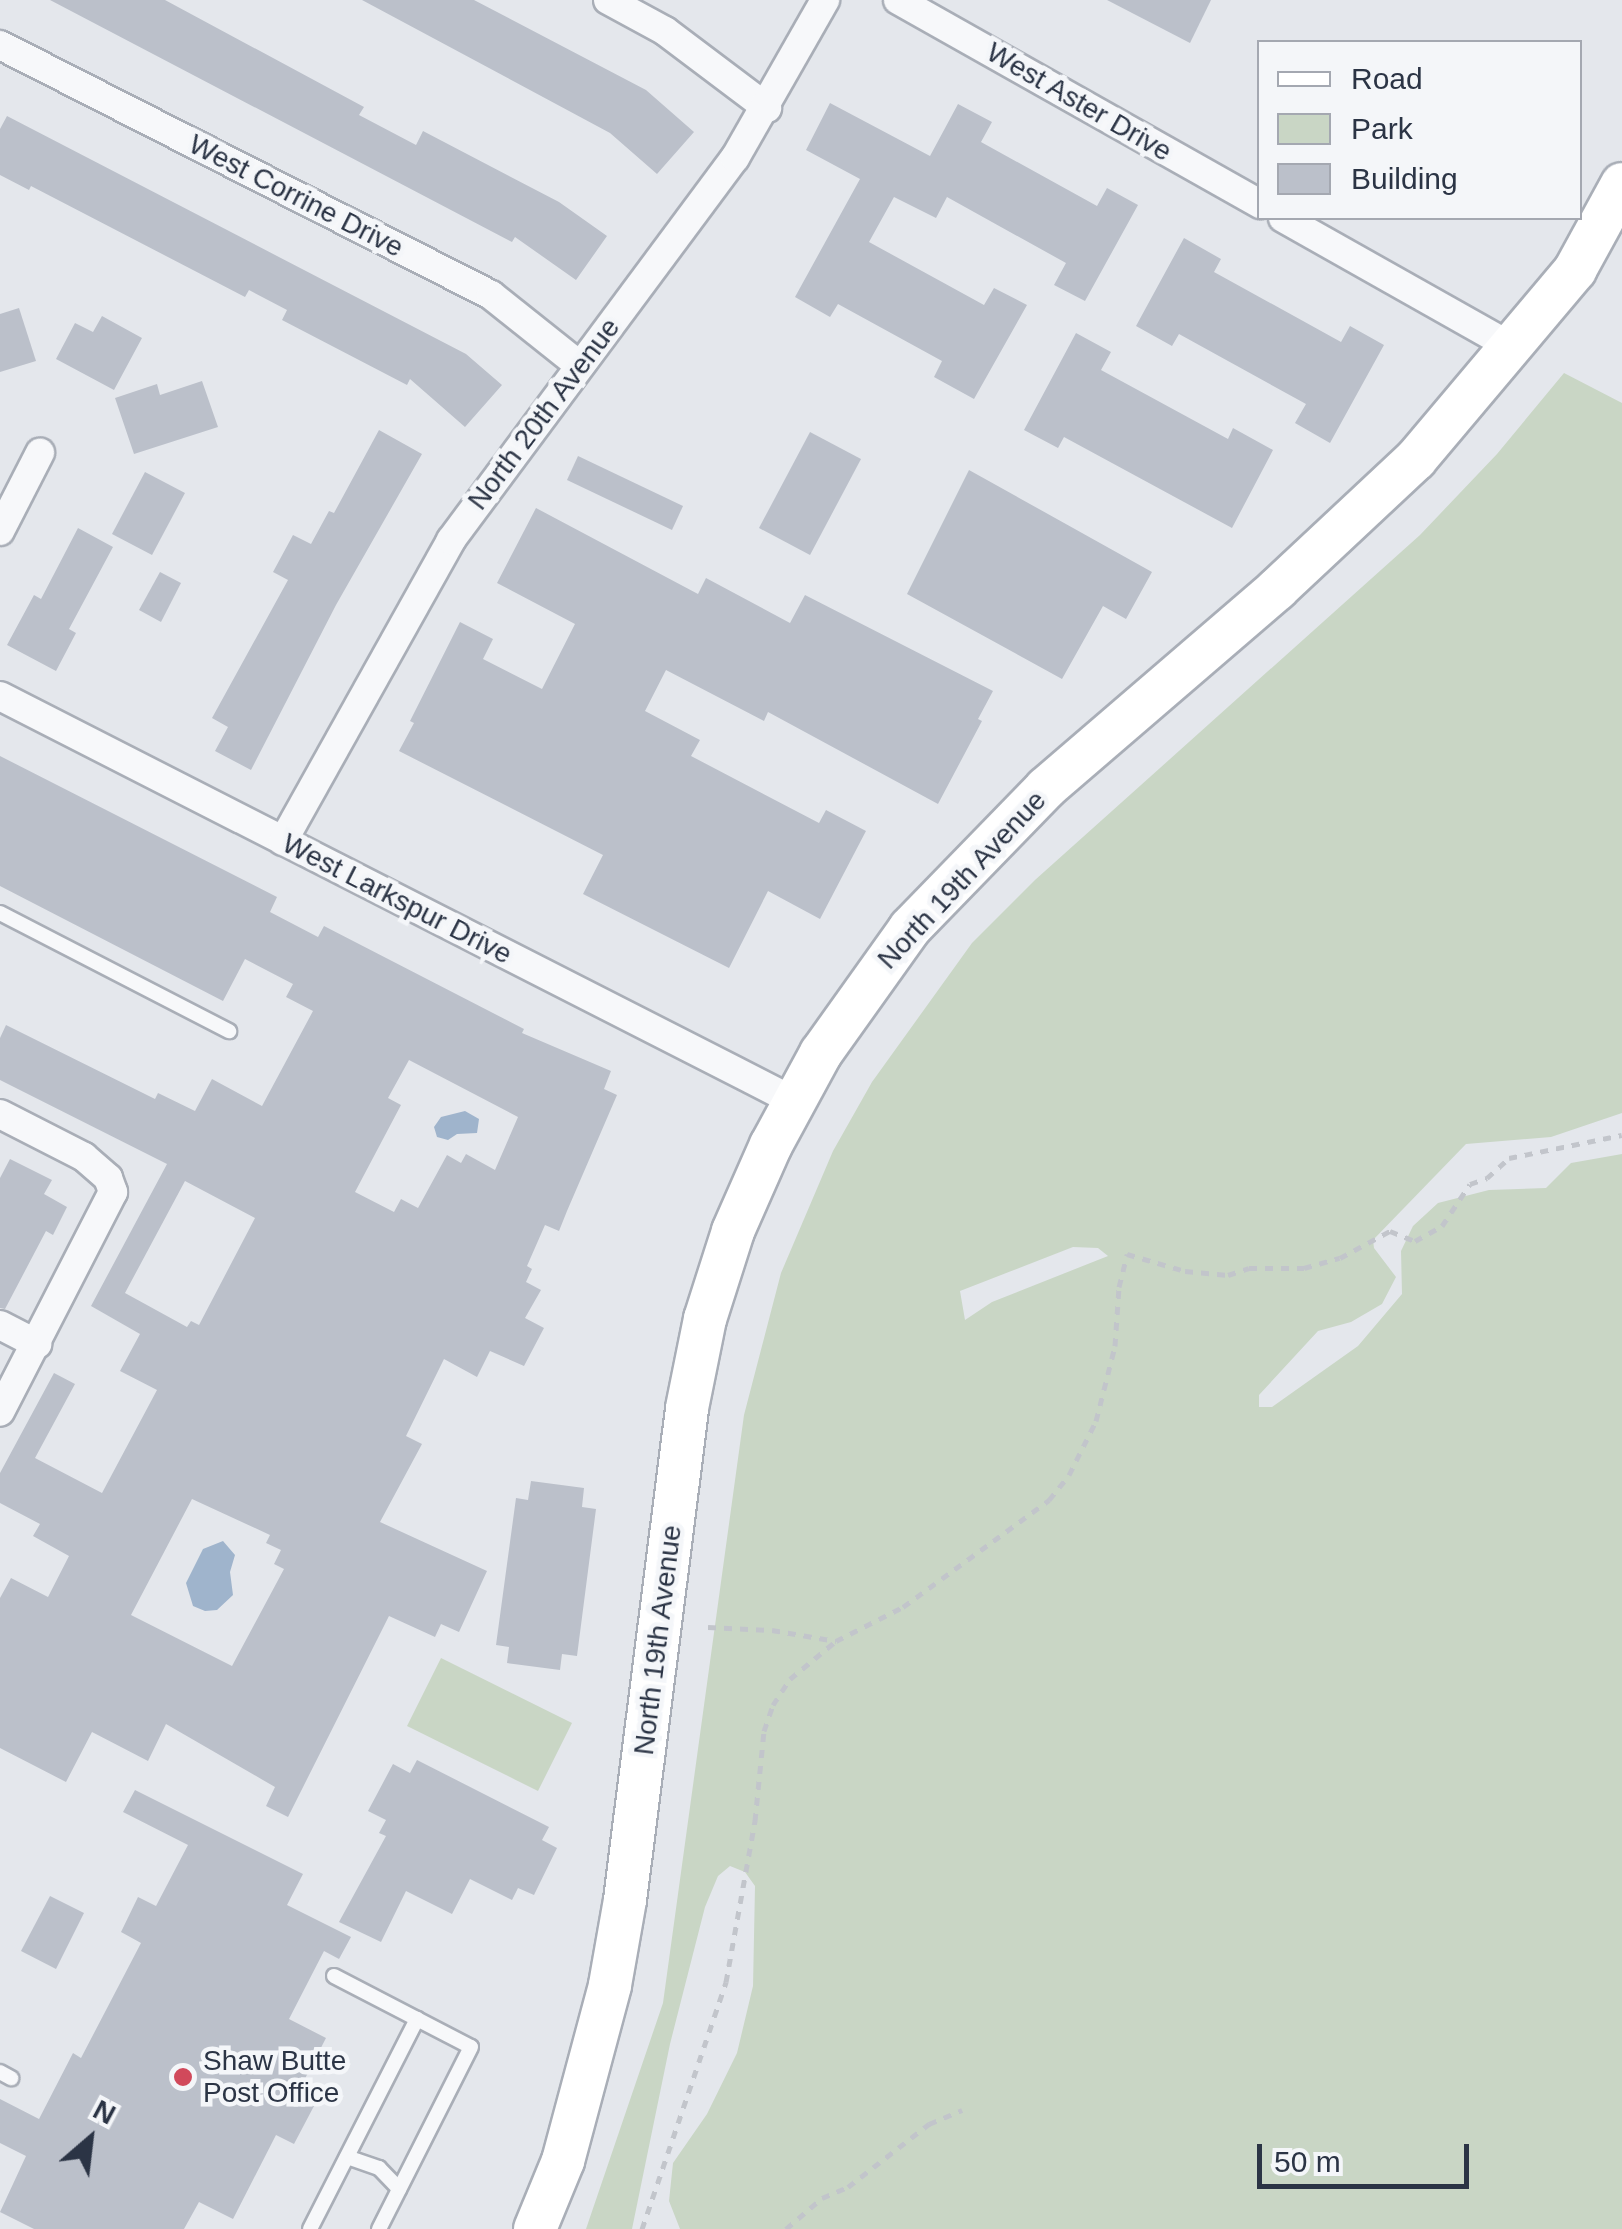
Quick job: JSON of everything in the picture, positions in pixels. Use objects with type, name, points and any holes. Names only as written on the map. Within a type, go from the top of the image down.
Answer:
[{"type":"main road","name":"North 19th Avenue","points":[[534,2229],[568,2142],[604,2016],[616,1951],[686,1408],[704,1320],[733,1230],[794,1102],[866,986],[958,876],[1046,788],[1277,590],[1416,459],[1514,348],[1574,270],[1622,184]]},
{"type":"street","points":[[608,0],[665,31],[767,108]]},
{"type":"street","name":"North 20th Avenue","points":[[283,841],[420,588],[493,478],[735,158],[767,108],[825,0]]},
{"type":"street","name":"West Aster Drive","points":[[898,0],[1257,202]]},
{"type":"street","name":"West Corrine Drive","points":[[0,45],[491,295],[580,365]]},
{"type":"street","points":[[1287,220],[1514,348]]},
{"type":"street","points":[[0,531],[40,452]]},
{"type":"street","name":"West Larkspur Drive","points":[[0,696],[794,1102]]},
{"type":"street","points":[[0,1114],[84,1157],[108,1178],[113,1192],[0,1412]]},
{"type":"street","points":[[0,1325],[36,1344]]},
{"type":"lane","points":[[0,913],[229,1031]]},
{"type":"lane","points":[[334,1976],[471,2047],[379,2229]]},
{"type":"lane","points":[[310,2229],[417,2019]]},
{"type":"lane","points":[[346,2157],[379,2168],[400,2189]]},
{"type":"path","points":[[642,2229],[726,1982],[755,1821],[764,1731],[773,1705],[790,1680],[836,1641],[903,1607],[1005,1536],[1049,1500],[1069,1475],[1096,1421],[1115,1346],[1118,1287],[1127,1254],[1185,1270],[1228,1276],[1248,1268],[1304,1268],[1340,1258],[1390,1230],[1415,1241],[1442,1226],[1470,1184],[1487,1178],[1509,1158],[1622,1135]]},
{"type":"path","points":[[708,1628],[772,1630],[836,1641]]},
{"type":"path","points":[[786,2229],[822,2198],[848,2186],[929,2124],[962,2110]]},
{"type":"green space","points":[[1564,373],[1622,403],[1622,1113],[1551,1137],[1466,1144],[1373,1240],[1374,1248],[1396,1277],[1382,1304],[1351,1322],[1318,1331],[1259,1395],[1259,1407],[1272,1407],[1358,1346],[1402,1294],[1401,1251],[1413,1226],[1438,1203],[1489,1190],[1546,1188],[1571,1163],[1622,1154],[1622,2229],[680,2229],[669,2201],[673,2163],[707,2114],[737,2053],[753,1986],[755,1886],[745,1872],[730,1866],[718,1876],[705,1907],[670,2044],[632,2229],[586,2229],[663,2003],[744,1415],[781,1273],[833,1151],[872,1082],[972,943],[1035,880],[1420,535],[1497,454]],"holes":[[[1073,1247],[1098,1248],[1108,1256],[992,1302],[965,1320],[960,1291]]]},
{"type":"green space","points":[[441,1658],[572,1723],[538,1791],[407,1726]]},
{"type":"water","points":[[465,1111],[479,1119],[477,1133],[457,1134],[448,1140],[437,1137],[434,1127],[441,1117]]},
{"type":"water","points":[[223,1541],[235,1555],[230,1572],[233,1595],[217,1610],[205,1611],[193,1606],[186,1583],[203,1549]]},
{"type":"building","points":[[50,0],[165,0],[364,107],[359,115],[416,145],[423,131],[559,202],[607,236],[576,280],[515,237],[512,242]]},
{"type":"building","points":[[362,0],[474,0],[646,90],[694,132],[657,174],[610,133]]},
{"type":"building","points":[[1107,0],[1211,0],[1190,43]]},
{"type":"building","points":[[830,103],[930,156],[958,104],[992,122],[981,142],[1097,206],[1107,188],[1138,205],[1085,301],[1054,285],[1066,263],[947,197],[936,218],[894,197],[869,242],[984,305],[994,288],[1027,305],[974,399],[934,377],[942,361],[838,304],[830,317],[795,297],[860,179],[806,150]]},
{"type":"building","points":[[7,116],[466,354],[502,385],[465,427],[410,379],[407,385],[282,320],[287,310],[249,290],[245,297],[31,186],[29,190],[0,175],[0,129]]},
{"type":"building","points":[[1184,238],[1221,259],[1214,272],[1341,342],[1350,326],[1384,345],[1330,443],[1295,423],[1306,404],[1179,334],[1172,346],[1136,326]]},
{"type":"building","points":[[19,308],[36,361],[0,372],[0,314]]},
{"type":"building","points":[[102,316],[142,338],[114,390],[56,359],[75,323],[93,332]]},
{"type":"building","points":[[1076,333],[1111,352],[1101,370],[1228,439],[1233,428],[1273,450],[1232,528],[1064,437],[1058,448],[1024,430]]},
{"type":"building","points":[[202,381],[218,427],[134,454],[115,398],[157,384],[160,395]]},
{"type":"building","points":[[379,430],[422,454],[336,605],[251,770],[215,751],[228,727],[212,718],[288,580],[273,572],[293,535],[311,544],[329,511],[334,513]]},
{"type":"building","points":[[810,432],[861,459],[810,555],[759,528]]},
{"type":"building","points":[[578,456],[683,506],[672,530],[567,480]]},
{"type":"building","points":[[969,470],[1152,572],[1126,619],[1103,606],[1062,679],[907,594]]},
{"type":"building","points":[[145,472],[185,493],[152,555],[112,534]]},
{"type":"building","points":[[536,508],[698,594],[706,578],[790,623],[805,595],[993,691],[978,719],[982,721],[938,804],[768,712],[764,721],[666,670],[645,711],[700,740],[691,756],[819,823],[826,810],[866,831],[820,919],[768,891],[729,968],[583,894],[603,855],[399,751],[460,622],[493,639],[483,659],[542,689],[575,624],[497,583]]},
{"type":"building","points":[[78,528],[113,547],[69,629],[76,633],[56,671],[7,645],[34,595],[41,599]]},
{"type":"building","points":[[160,572],[181,583],[161,622],[139,610]]},
{"type":"building","points":[[0,756],[277,897],[270,912],[318,937],[324,926],[524,1029],[522,1033],[611,1071],[604,1089],[617,1095],[559,1231],[545,1225],[527,1266],[532,1269],[526,1282],[541,1290],[525,1318],[544,1328],[524,1366],[490,1351],[477,1377],[444,1359],[406,1436],[422,1444],[380,1522],[487,1571],[459,1632],[441,1624],[435,1637],[389,1616],[288,1817],[266,1806],[275,1787],[166,1724],[148,1761],[92,1732],[66,1782],[0,1748],[0,1598],[11,1578],[48,1597],[69,1556],[33,1536],[40,1524],[0,1503],[0,1473],[54,1373],[75,1384],[35,1458],[102,1493],[157,1390],[120,1371],[140,1334],[91,1306],[167,1164],[0,1080],[0,1038],[6,1025],[155,1099],[158,1093],[195,1111],[212,1079],[262,1106],[313,1011],[286,997],[293,984],[245,959],[223,1001],[0,886]],"holes":[[[409,1060],[518,1117],[495,1170],[466,1154],[461,1163],[447,1155],[418,1208],[401,1199],[394,1212],[355,1192],[401,1105],[388,1098]],[[185,1181],[255,1218],[199,1325],[191,1321],[187,1327],[125,1293]],[[192,1499],[270,1535],[266,1543],[281,1550],[274,1564],[284,1569],[232,1666],[131,1615]]]},
{"type":"building","points":[[10,1159],[52,1180],[44,1194],[67,1207],[53,1235],[46,1231],[5,1309],[0,1308],[0,1178]]},
{"type":"building","points":[[531,1481],[584,1488],[582,1507],[596,1509],[577,1656],[562,1654],[560,1670],[507,1663],[509,1647],[496,1645],[516,1498],[528,1500]]},
{"type":"building","points":[[417,1760],[549,1827],[542,1840],[557,1848],[534,1895],[518,1888],[512,1900],[470,1879],[452,1914],[406,1891],[381,1942],[339,1922],[386,1836],[379,1833],[386,1820],[368,1811],[393,1764],[410,1773]]},
{"type":"building","points":[[135,1790],[303,1874],[287,1905],[351,1937],[339,1959],[324,1951],[289,2019],[326,2038],[296,2096],[314,2106],[294,2144],[276,2135],[233,2219],[199,2202],[184,2229],[34,2229],[0,2212],[26,2156],[0,2143],[0,2099],[39,2119],[73,2053],[81,2058],[141,1943],[121,1932],[138,1897],[156,1906],[188,1845],[123,1812]]},
{"type":"building","points":[[50,1896],[84,1913],[56,1969],[21,1951]]},
{"type":"place","name":"Shaw Butte Post Office","points":[[183,2077]]}]
